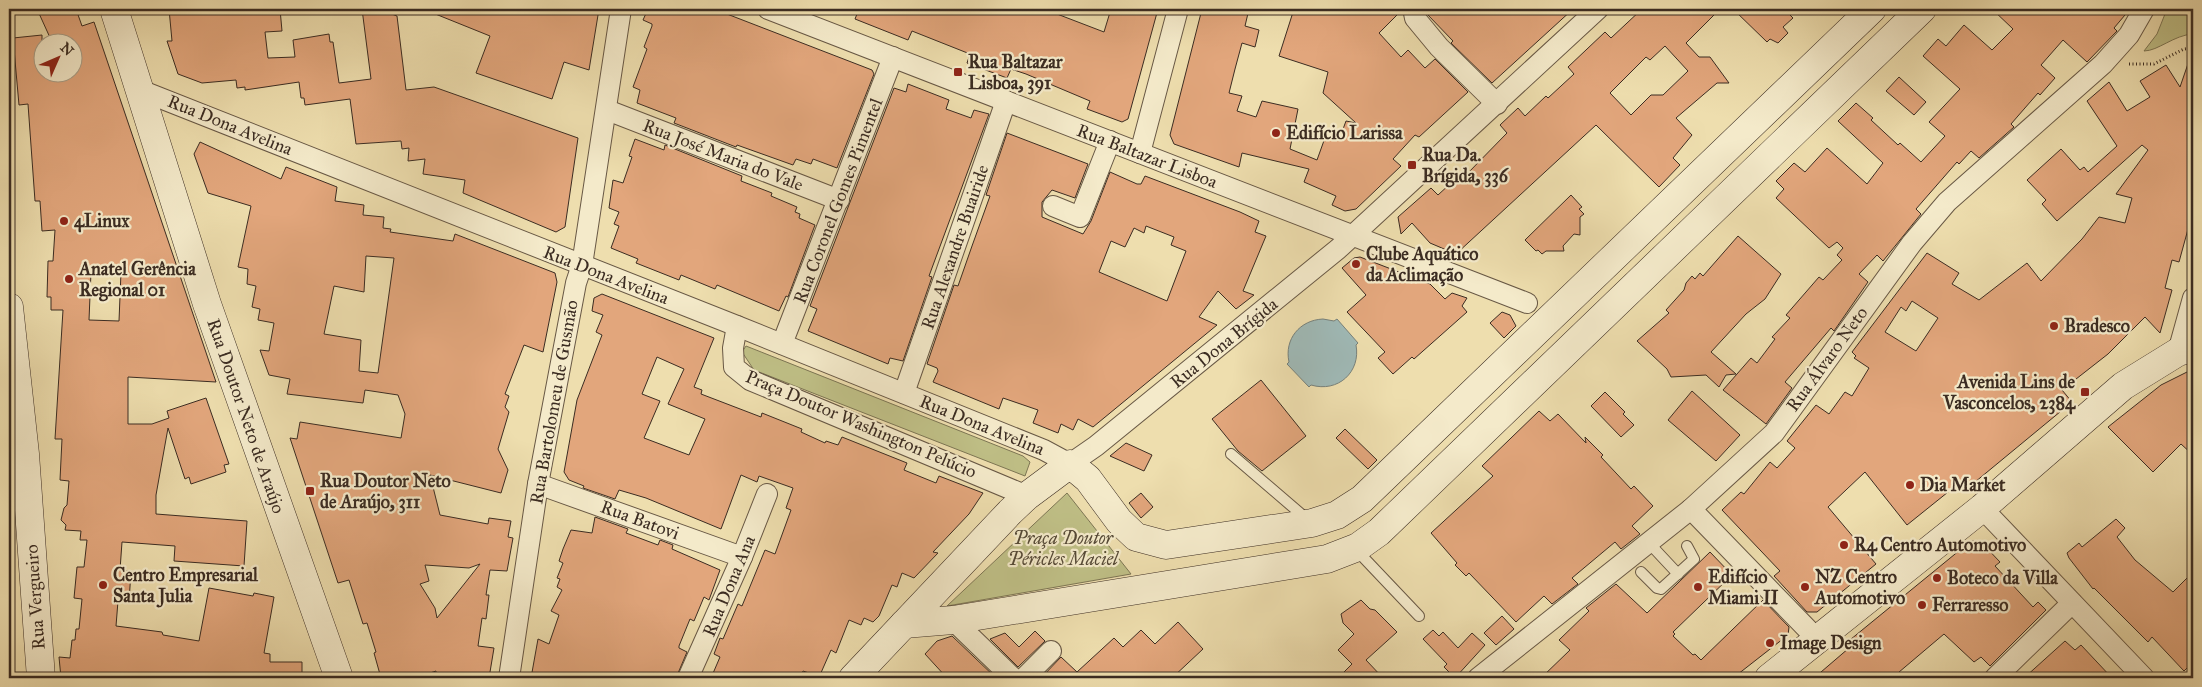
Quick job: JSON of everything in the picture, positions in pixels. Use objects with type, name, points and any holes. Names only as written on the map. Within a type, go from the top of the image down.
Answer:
[{"type":"street","name":"Rua Doutor Neto de Araújo","points":[[114,9],[211,313],[339,678]]},
{"type":"street","name":"Rua Bartolomeu de Gusmão","points":[[509,678],[538,484],[576,283],[582,265],[621,9]]},
{"type":"street","name":"Rua Baltazar Lisboa","points":[[768,9],[1527,303]]},
{"type":"street","points":[[1140,153],[1178,9]]},
{"type":"street","points":[[1417,9],[1413,14],[1421,25],[1439,46],[1497,104]]},
{"type":"street","name":"Rua Dona Brígida","points":[[853,678],[1028,496],[1096,446],[1354,236],[1598,9]]},
{"type":"street","points":[[1070,464],[1088,479],[1119,521],[1136,537],[1166,545],[1312,523],[1337,514],[1362,499],[1503,361],[1872,9]]},
{"type":"street","points":[[904,624],[952,620],[1326,559],[1358,548],[1379,532],[1922,9]]},
{"type":"street","name":"Rua Álvaro Neto","points":[[1478,678],[1691,509],[1774,433],[1912,243],[1947,202],[2103,64],[2129,35],[2144,9]]},
{"type":"street","name":"Rua Coronel Gomes Pimentel","points":[[782,344],[893,57]]},
{"type":"street","name":"Rua Dona Avelina","points":[[140,90],[904,393],[1044,450],[1070,464]]},
{"type":"street","name":"Rua Alexandre Buairide","points":[[904,393],[1006,101]]},
{"type":"street","name":"Rua José Maria do Vale","points":[[607,110],[839,200]]},
{"type":"street","points":[[1053,206],[1080,217],[1110,141]]},
{"type":"street","points":[[1769,678],[1982,508],[2123,386],[2186,350],[2193,298]]},
{"type":"street","name":"Rua Vergueiro","points":[[9,307],[17,452],[41,678]]},
{"type":"street","name":"Praça Doutor Washington Pelúcio","points":[[737,326],[732,348],[734,367],[750,380],[1028,496]]},
{"type":"street","name":"Rua Batovi","points":[[538,484],[742,557]]},
{"type":"street","name":"Rua Dona Ana","points":[[688,678],[742,557],[767,494]]},
{"type":"street","points":[[1982,508],[2144,678]]},
{"type":"street","points":[[1691,509],[1817,639]]},
{"type":"street","points":[[1995,678],[2072,603]]},
{"type":"street","points":[[952,620],[1013,678]]},
{"type":"street","points":[[1024,678],[1051,651]]},
{"type":"lane","points":[[1231,454],[1312,523]]},
{"type":"lane","points":[[1649,543],[1678,574]]},
{"type":"lane","points":[[1641,572],[1656,588],[1661,589],[1694,559],[1687,546]]},
{"type":"lane","points":[[1358,548],[1363,557],[1419,616]]},
{"type":"path","points":[[2103,64],[2154,64],[2184,49],[2193,48]]},
{"type":"green space","points":[[2167,9],[2193,9],[2193,34],[2179,37],[2144,51],[2157,34]]},
{"type":"green space","points":[[746,346],[1023,456],[1030,462],[1025,476],[754,370],[742,352]]},
{"type":"green space","name":"Praça Doutor Péricles Maciel","points":[[1067,493],[1131,574],[947,606]]},
{"type":"water","points":[[1337,319],[1358,343],[1356,345],[1357,355],[1351,372],[1338,383],[1330,386],[1311,385],[1309,387],[1287,364],[1289,362],[1289,346],[1291,339],[1301,327],[1315,320],[1334,321]]},
{"type":"building","points":[[37,9],[76,9],[82,26],[94,22],[216,382],[128,377],[128,424],[152,424],[169,418],[167,411],[206,398],[229,464],[224,465],[226,472],[191,484],[189,477],[185,479],[168,428],[156,495],[156,514],[247,521],[244,566],[174,561],[175,546],[122,542],[120,570],[131,571],[129,602],[118,601],[116,626],[162,632],[163,635],[199,641],[209,588],[253,596],[254,593],[274,597],[264,653],[270,654],[270,662],[302,662],[302,678],[61,678],[59,657],[70,658],[72,640],[75,640],[76,629],[79,629],[82,599],[74,598],[77,567],[84,567],[87,540],[80,540],[81,531],[65,530],[66,525],[61,520],[64,508],[67,505],[69,481],[60,480],[62,439],[55,439],[63,310],[51,310],[51,297],[47,297],[48,261],[53,261],[55,230],[42,231],[40,201],[35,201],[28,104],[19,105],[13,38],[32,36],[32,82],[82,82],[82,32],[47,32]],"holes":[[[91,272],[121,272],[119,321],[89,320]]]},
{"type":"building","points":[[169,9],[280,9],[282,31],[265,32],[268,58],[295,57],[293,40],[329,34],[330,42],[333,42],[339,83],[371,79],[362,9],[379,9],[397,16],[406,90],[434,87],[578,138],[565,227],[556,232],[463,193],[465,180],[423,174],[425,159],[408,161],[409,148],[402,149],[401,141],[356,144],[350,99],[305,105],[304,98],[301,98],[299,82],[245,90],[245,87],[237,88],[236,80],[202,83],[178,74],[167,41],[172,41]]},
{"type":"building","points":[[423,9],[599,9],[589,70],[564,62],[552,99],[476,73],[490,36]]},
{"type":"building","points":[[648,9],[714,9],[872,70],[874,74],[837,168],[813,159],[811,164],[796,159],[793,165],[737,145],[736,147],[674,123],[676,118],[637,103],[640,90],[633,87],[647,49],[644,47],[652,26],[652,24],[643,20]]},
{"type":"building","points":[[859,9],[1044,9],[1104,32],[1111,9],[1158,9],[1128,119],[1122,122],[1087,109],[1090,101],[1026,74],[1011,69],[1007,78],[967,63],[970,54],[912,31],[908,40],[855,19]]},
{"type":"building","points":[[1202,9],[1249,9],[1245,26],[1259,30],[1255,47],[1242,43],[1229,93],[1242,96],[1237,111],[1256,117],[1262,101],[1298,109],[1290,149],[1317,160],[1326,135],[1339,140],[1346,121],[1356,123],[1323,93],[1328,72],[1279,56],[1294,9],[1403,9],[1379,33],[1401,57],[1408,50],[1425,68],[1435,59],[1468,92],[1419,137],[1415,135],[1393,159],[1401,166],[1356,209],[1345,211],[1332,205],[1336,196],[1304,182],[1309,169],[1242,153],[1239,167],[1174,144],[1170,135]]},
{"type":"building","points":[[1429,9],[1573,9],[1492,83],[1451,43],[1453,41],[1427,14]]},
{"type":"building","points":[[1642,9],[1720,9],[1686,43],[1699,57],[1710,57],[1729,83],[1717,83],[1676,118],[1692,135],[1673,158],[1680,165],[1659,187],[1596,125],[1456,254],[1430,243],[1412,223],[1401,234],[1398,217],[1431,188],[1438,195],[1464,171],[1466,175],[1507,133],[1500,125],[1518,108],[1525,116],[1546,96],[1548,98],[1574,74],[1568,67],[1605,32],[1611,38]],"holes":[[[1665,46],[1688,71],[1663,95],[1651,95],[1631,115],[1610,93],[1646,57],[1650,60]]]},
{"type":"building","points":[[1733,9],[1784,9],[1793,18],[1783,27],[1788,33],[1778,43],[1770,39],[1767,42]]},
{"type":"building","points":[[1992,9],[2118,9],[2125,15],[2114,28],[2117,31],[2087,62],[2063,40],[2041,65],[2055,78],[2040,95],[2038,93],[2011,124],[2014,127],[1979,158],[1971,151],[1959,164],[1957,162],[1916,209],[1921,214],[1883,261],[1877,255],[1859,274],[1868,282],[1834,331],[1831,328],[1785,382],[1792,388],[1766,424],[1723,390],[1751,358],[1757,363],[1775,339],[1772,337],[1790,318],[1786,315],[1819,277],[1823,280],[1842,260],[1837,255],[1843,248],[1837,242],[1829,248],[1776,198],[1784,189],[1776,181],[1794,163],[1805,172],[1827,148],[1867,184],[1883,163],[1838,121],[1856,103],[1898,145],[1900,143],[1921,162],[1945,136],[1929,122],[1960,89],[1923,56],[1938,39],[1946,46],[1964,25],[1992,50],[2013,29]]},
{"type":"building","points":[[2191,55],[2193,55],[2193,211],[2179,262],[2172,260],[2165,288],[2172,290],[2160,333],[2145,317],[2108,354],[2062,390],[2072,402],[1969,487],[1963,480],[1907,525],[1865,472],[1828,507],[1876,564],[1817,612],[1807,612],[1774,576],[1780,571],[1722,510],[1741,492],[1744,494],[1770,462],[1777,468],[1795,448],[1787,441],[1816,405],[1829,414],[1845,392],[1852,396],[1869,368],[1854,358],[1856,356],[1852,352],[1927,253],[1959,273],[1952,284],[1979,300],[2027,263],[2041,281],[2082,239],[2099,217],[2125,223],[2132,198],[2116,194],[2148,150],[2142,145],[2057,221],[2042,204],[2046,200],[2027,180],[2061,149],[2080,170],[2084,167],[2088,172],[2117,146],[2087,101],[2109,82],[2127,111],[2150,97],[2140,81],[2166,65],[2180,87]],"holes":[[[1912,301],[1938,318],[1916,351],[1885,332],[1901,307],[1906,311]]]},
{"type":"building","points":[[1899,77],[1926,102],[1914,115],[1886,91]]},
{"type":"building","points":[[908,84],[949,100],[946,109],[971,118],[974,110],[989,114],[929,276],[932,277],[903,361],[890,358],[888,364],[808,331],[817,309],[810,306],[894,88],[906,92]]},
{"type":"building","points":[[1007,133],[1088,164],[1075,198],[1052,190],[1042,202],[1042,217],[1083,234],[1091,221],[1110,172],[1137,184],[1141,184],[1145,176],[1259,221],[1255,232],[1266,236],[1243,291],[1254,295],[1236,309],[1218,291],[1199,317],[1217,325],[1093,427],[1078,419],[1073,430],[1061,424],[1058,433],[1033,423],[1038,410],[1003,398],[999,409],[933,382],[938,371],[937,368],[927,364],[954,285],[958,286],[990,196],[986,195]],"holes":[[[1146,226],[1174,237],[1171,245],[1186,251],[1167,301],[1099,272],[1111,241],[1125,247],[1134,228],[1144,233]]]},
{"type":"building","points":[[635,139],[664,150],[665,145],[742,176],[741,181],[772,193],[771,196],[797,207],[795,212],[800,214],[799,218],[815,225],[788,297],[786,296],[779,311],[717,285],[715,289],[681,275],[679,280],[636,263],[638,259],[611,248],[619,226],[614,224],[619,212],[609,208],[613,180],[623,183],[632,157],[629,156]]},
{"type":"building","points":[[200,142],[281,179],[286,167],[337,187],[335,201],[364,205],[363,215],[384,217],[383,228],[391,229],[390,232],[453,241],[455,234],[555,273],[557,282],[543,352],[524,345],[505,394],[509,396],[505,407],[509,412],[498,449],[508,470],[501,493],[430,475],[440,515],[488,524],[489,518],[511,521],[508,537],[513,538],[507,571],[490,570],[486,595],[489,595],[486,619],[482,618],[478,646],[494,648],[489,678],[436,678],[436,671],[415,678],[381,678],[374,653],[376,652],[367,623],[363,624],[349,580],[338,583],[290,438],[297,439],[300,422],[401,438],[405,414],[398,395],[365,390],[363,403],[287,394],[290,379],[269,375],[260,350],[269,351],[274,323],[258,320],[260,309],[252,307],[256,286],[247,284],[248,269],[238,267],[251,206],[208,193],[194,154]],"holes":[[[366,256],[394,258],[378,373],[359,371],[361,340],[324,334],[334,286],[364,292]],[[480,564],[461,588],[437,618],[435,608],[420,584],[429,581],[425,565],[469,568]]]},
{"type":"building","points":[[1571,195],[1582,207],[1579,209],[1584,214],[1580,217],[1580,235],[1574,234],[1563,246],[1564,251],[1546,251],[1542,254],[1538,250],[1536,251],[1525,240]]},
{"type":"building","points":[[1738,236],[1781,274],[1765,299],[1746,314],[1711,352],[1736,374],[1726,375],[1719,387],[1706,375],[1671,377],[1667,369],[1637,341],[1669,313],[1666,310],[1684,290],[1686,283],[1692,276],[1695,279],[1700,273],[1703,276]]},
{"type":"building","points":[[1360,257],[1430,284],[1445,299],[1452,293],[1467,298],[1462,306],[1467,312],[1414,359],[1412,357],[1393,374],[1378,358],[1385,352],[1347,312],[1366,295],[1342,268],[1354,258]]},
{"type":"building","points":[[602,294],[714,338],[694,387],[702,390],[701,394],[761,417],[762,413],[802,429],[801,432],[825,443],[826,441],[838,445],[842,437],[907,463],[904,470],[936,483],[939,476],[983,493],[969,514],[933,552],[938,553],[914,578],[902,573],[897,587],[892,585],[879,616],[873,622],[864,618],[861,625],[849,620],[836,653],[831,650],[820,675],[803,671],[800,678],[711,678],[720,657],[714,654],[720,638],[723,639],[738,604],[742,606],[765,550],[775,554],[791,510],[786,508],[793,488],[759,476],[757,482],[741,475],[721,529],[646,498],[619,490],[615,499],[583,488],[584,486],[569,480],[564,472],[577,400],[602,335],[596,332],[603,315],[592,311],[594,298]],"holes":[[[657,357],[684,369],[668,404],[705,419],[689,455],[644,438],[660,401],[642,394]]]},
{"type":"building","points":[[1502,312],[1510,315],[1516,326],[1504,338],[1490,323]]},
{"type":"building","points":[[2193,369],[2193,455],[2181,444],[2153,472],[2108,427],[2161,385]]},
{"type":"building","points":[[1261,380],[1306,436],[1262,471],[1238,451],[1212,419]]},
{"type":"building","points":[[1692,391],[1740,435],[1716,461],[1668,420]]},
{"type":"building","points":[[1605,392],[1625,412],[1623,414],[1634,425],[1621,437],[1591,406]]},
{"type":"building","points":[[1539,411],[1550,421],[1558,414],[1586,443],[1585,437],[1603,455],[1601,457],[1631,489],[1634,486],[1653,506],[1632,526],[1640,534],[1621,549],[1615,542],[1572,578],[1578,584],[1552,604],[1544,596],[1516,622],[1469,573],[1466,576],[1455,565],[1457,563],[1431,533],[1493,476],[1482,466]]},
{"type":"building","points":[[1345,429],[1377,460],[1368,469],[1336,438]]},
{"type":"building","points":[[1126,443],[1152,455],[1144,471],[1110,456]]},
{"type":"building","points":[[1141,493],[1153,507],[1141,518],[1129,503]]},
{"type":"building","points":[[595,517],[628,529],[626,533],[658,545],[660,540],[673,545],[672,549],[720,570],[709,600],[704,597],[694,621],[690,619],[679,646],[679,648],[687,652],[676,678],[531,678],[538,639],[549,644],[559,615],[551,611],[562,590],[557,587],[560,579],[557,578],[563,563],[559,561],[563,549],[571,530],[592,533]]},
{"type":"building","points":[[2116,519],[2125,528],[2117,537],[2135,560],[2173,592],[2193,572],[2193,662],[2184,671],[2152,637],[2148,642],[2093,589],[2069,558],[2067,553],[2079,543],[2082,547]]},
{"type":"building","points":[[1971,541],[1980,541],[2000,562],[1995,566],[2033,607],[2038,602],[2046,610],[1990,666],[1981,657],[1974,662],[1944,634],[1892,678],[1814,678],[1849,648],[1845,644]]},
{"type":"building","points":[[1710,552],[1732,575],[1673,632],[1675,634],[1673,636],[1693,655],[1695,654],[1701,660],[1763,600],[1789,627],[1788,635],[1733,678],[1541,678],[1570,650],[1559,640],[1589,611],[1586,608],[1616,584],[1647,613]]},
{"type":"building","points":[[1361,600],[1370,609],[1375,610],[1397,632],[1366,660],[1383,678],[1338,678],[1352,664],[1338,650],[1354,634],[1343,623],[1341,614]]},
{"type":"building","points":[[1502,616],[1514,629],[1496,645],[1484,633]]},
{"type":"building","points":[[1178,622],[1203,649],[1172,678],[1041,678],[1061,657],[1077,672],[1114,638],[1123,647],[1141,630],[1155,644]]},
{"type":"building","points":[[1433,630],[1439,636],[1443,632],[1458,648],[1472,633],[1485,645],[1455,678],[1444,667],[1447,664],[1423,639]]},
{"type":"building","points":[[1035,631],[1045,641],[1018,667],[990,639],[1005,633],[1019,647]]},
{"type":"building","points":[[952,636],[996,678],[947,678],[925,654],[937,641]]},
{"type":"building","points":[[2065,641],[2075,650],[2081,645],[2112,678],[2024,678]]},
{"type":"place","name":"Rua Baltazar Lisboa, 391","points":[[958,72]]},
{"type":"place","name":"Edifício Larissa","points":[[1276,133]]},
{"type":"place","name":"Rua Da. Brígida, 336","points":[[1412,165]]},
{"type":"place","name":"4Linux","points":[[64,221]]},
{"type":"place","name":"Clube Aquático da Aclimação","points":[[1356,264]]},
{"type":"place","name":"Anatel Gerência Regional 01","points":[[69,279]]},
{"type":"place","name":"Bradesco","points":[[2054,326]]},
{"type":"place","name":"Avenida Lins de Vasconcelos, 2384","points":[[2085,392]]},
{"type":"place","name":"Dia Market","points":[[1910,485]]},
{"type":"place","name":"Rua Doutor Neto de Araújo, 311","points":[[310,491]]},
{"type":"place","name":"R4 Centro Automotivo","points":[[1844,545]]},
{"type":"place","name":"Boteco da Villa","points":[[1937,578]]},
{"type":"place","name":"Centro Empresarial Santa Julia","points":[[103,585]]},
{"type":"place","name":"Edifício Miami II","points":[[1698,587]]},
{"type":"place","name":"NZ Centro Automotivo","points":[[1805,587]]},
{"type":"place","name":"Ferraresso","points":[[1922,605]]},
{"type":"place","name":"Image Design","points":[[1770,643]]}]
